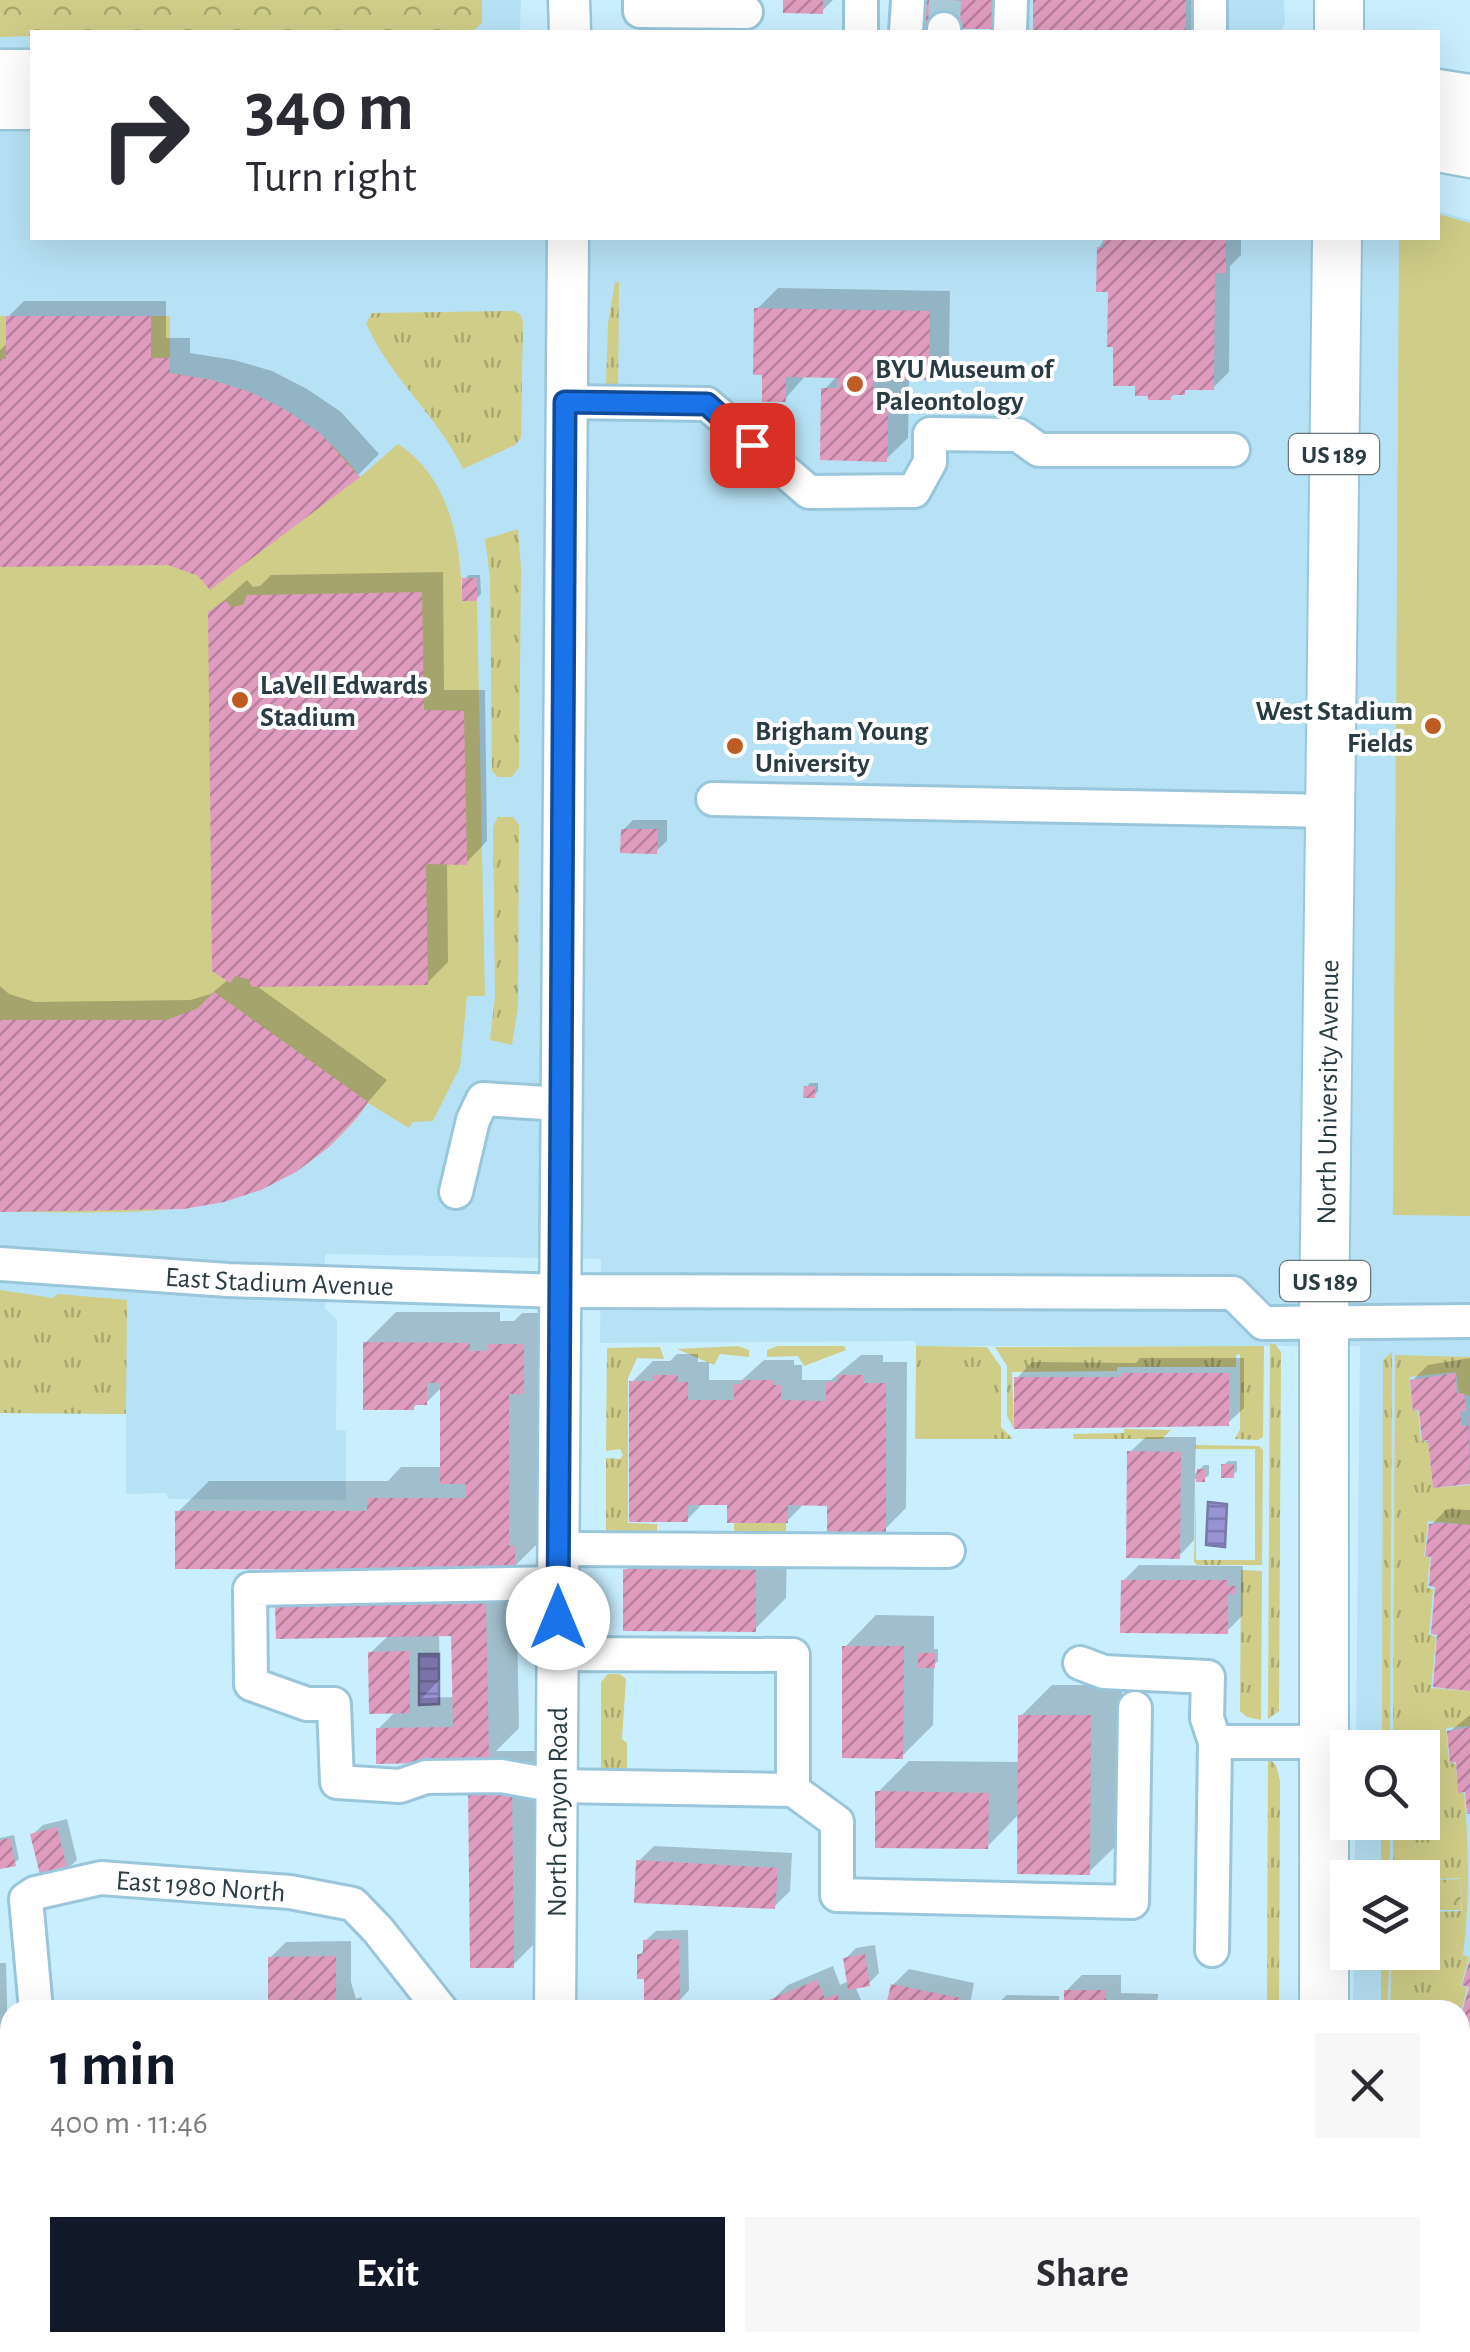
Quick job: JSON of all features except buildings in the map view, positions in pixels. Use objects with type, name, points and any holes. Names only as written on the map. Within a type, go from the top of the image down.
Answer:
[{"type":"highway","points":[[1339,0],[1339,30]]},
{"type":"highway","name":"North University Avenue","points":[[1324,2000],[1324,1322],[1337,240]]},
{"type":"main road","points":[[568,0],[570,30]]},
{"type":"main road","points":[[0,70],[30,70]]},
{"type":"main road","points":[[1440,90],[1470,94]]},
{"type":"main road","points":[[0,109],[30,109]]},
{"type":"main road","points":[[1440,151],[1470,157]]},
{"type":"main road","name":"North Canyon Road","points":[[555,2000],[568,240]]},
{"type":"street","points":[[861,0],[861,30]]},
{"type":"street","points":[[906,30],[908,0]]},
{"type":"street","points":[[1010,30],[1011,0]]},
{"type":"street","points":[[1210,0],[1210,30]]},
{"type":"street","points":[[648,14],[746,15]]},
{"type":"street","points":[[1440,122],[1470,129]]},
{"type":"street","points":[[565,402],[707,404],[809,492],[914,491],[930,462],[930,434],[1018,435],[1039,450],[1233,450]]},
{"type":"street","points":[[713,799],[1331,811]]},
{"type":"street","points":[[456,1192],[473,1120],[483,1099],[561,1104]]},
{"type":"street","name":"East Stadium Avenue","points":[[0,1264],[228,1280],[560,1291],[1233,1293],[1263,1323],[1470,1321]]},
{"type":"street","points":[[948,1552],[558,1566],[250,1589],[251,1684],[306,1704],[334,1704],[337,1782],[400,1786],[426,1778],[501,1776],[557,1786],[793,1790],[837,1822],[837,1895],[1132,1902],[1135,1708]]},
{"type":"street","points":[[558,1654],[793,1656],[793,1790]]},
{"type":"street","points":[[1080,1663],[1104,1672],[1208,1677],[1207,1718],[1214,1742],[1212,1950]]},
{"type":"street","points":[[1214,1742],[1324,1742]]},
{"type":"street","name":"East 1980 North","points":[[35,2000],[26,1899],[36,1893],[101,1878],[290,1892],[352,1904],[434,2000]]},
{"type":"shaded area","name":"Brigham Young University","points":[[0,0],[521,0],[520,30],[30,30],[30,240],[1440,240],[1440,212],[1470,220],[1470,2000],[1353,2000],[1354,1970],[1440,1970],[1440,1860],[1355,1860],[1355,1840],[1440,1840],[1440,1730],[1356,1730],[1360,1346],[916,1346],[915,1341],[600,1343],[601,1259],[325,1254],[325,1308],[337,1320],[336,1430],[346,1431],[346,1500],[169,1499],[165,1493],[126,1494],[126,1414],[0,1413]]},
{"type":"shaded area","points":[[1020,0],[1284,0],[1282,30],[1020,30]]},
{"type":"shaded area","points":[[1208,1502],[1227,1504],[1225,1547],[1206,1545]]},
{"type":"shaded area","points":[[419,1654],[439,1654],[439,1704],[419,1705]]},
{"type":"green space","points":[[0,0],[482,0],[482,23],[474,30],[30,30],[30,36],[0,37]]},
{"type":"green space","name":"West Stadium Fields","points":[[1440,215],[1470,223],[1470,1216],[1393,1215],[1399,240],[1440,240]]},
{"type":"green space","points":[[615,282],[619,282],[618,392],[606,386],[608,324]]},
{"type":"green space","points":[[372,313],[520,314],[523,322],[521,438],[515,445],[463,469],[441,431],[387,361],[366,323]]},
{"type":"green space","name":"LaVell Edwards Stadium","points":[[0,316],[170,316],[170,373],[225,385],[276,406],[321,435],[360,477],[398,444],[416,458],[441,493],[455,534],[462,601],[477,601],[485,996],[467,996],[460,1067],[433,1121],[413,1122],[409,1128],[368,1103],[331,1144],[291,1173],[248,1193],[202,1205],[153,1211],[0,1212]]},
{"type":"green space","points":[[518,529],[519,767],[512,777],[498,777],[492,771],[490,577],[485,539]]},
{"type":"green space","points":[[498,817],[513,817],[519,825],[518,1006],[512,1045],[490,1040],[495,997],[493,827]]},
{"type":"green space","points":[[0,1290],[53,1298],[58,1294],[127,1300],[126,1414],[0,1413]]},
{"type":"green space","points":[[1270,1344],[1281,1352],[1279,1711],[1268,1719]]},
{"type":"green space","points":[[738,1346],[749,1350],[749,1357],[720,1354],[714,1365],[677,1349]]},
{"type":"green space","points":[[778,1346],[844,1346],[846,1350],[804,1366],[798,1356],[767,1357],[767,1350]]},
{"type":"green space","points":[[916,1346],[987,1347],[1001,1367],[1001,1427],[1013,1439],[988,1439],[988,1367],[916,1367]]},
{"type":"green space","points":[[1264,1346],[1263,1437],[1258,1440],[1235,1439],[1240,1429],[1240,1354],[1236,1355],[1236,1367],[1012,1372],[1014,1429],[1007,1416],[1007,1366],[995,1347]]},
{"type":"green space","points":[[660,1347],[664,1359],[637,1358],[628,1378],[628,1523],[657,1524],[657,1535],[606,1535],[606,1458],[620,1459],[623,1455],[620,1449],[606,1451],[607,1348]]},
{"type":"green space","points":[[1392,1352],[1390,1730],[1382,1730],[1383,1360]]},
{"type":"green space","points":[[1395,1355],[1470,1357],[1470,1396],[1459,1393],[1456,1372],[1409,1377],[1421,1441],[1428,1441],[1433,1488],[1470,1485],[1470,1525],[1428,1521],[1424,1556],[1430,1557],[1427,1588],[1433,1589],[1429,1635],[1436,1637],[1431,1688],[1470,1691],[1470,1726],[1446,1728],[1449,1763],[1456,1764],[1458,1793],[1464,1793],[1467,1833],[1468,1895],[1463,1955],[1469,1957],[1461,1985],[1467,1988],[1464,2000],[1390,2000],[1391,1970],[1440,1970],[1440,1912],[1462,1911],[1460,1878],[1440,1879],[1440,1860],[1393,1860],[1393,1840],[1440,1840],[1440,1730],[1393,1730]]},
{"type":"green space","points":[[916,1367],[988,1367],[988,1439],[915,1439]]},
{"type":"green space","points":[[1124,1429],[1171,1430],[1162,1439],[1074,1439],[1073,1434],[1124,1433]]},
{"type":"green space","points":[[1195,1445],[1259,1446],[1263,1450],[1262,1565],[1194,1562],[1196,1496],[1196,1560],[1255,1560],[1255,1449],[1195,1449]]},
{"type":"green space","points":[[734,1523],[786,1523],[786,1538],[734,1537]]},
{"type":"green space","points":[[1241,1570],[1262,1571],[1261,1720],[1240,1711]]},
{"type":"green space","points":[[608,1674],[620,1674],[626,1679],[622,1739],[627,1743],[627,1777],[601,1773],[601,1682]]},
{"type":"green space","points":[[1268,1758],[1276,1765],[1280,1781],[1279,2000],[1267,2000]]},
{"type":"green space","points":[[1381,1840],[1390,1840],[1390,1860],[1381,1860]]},
{"type":"green space","points":[[1460,1879],[1461,1910],[1440,1910],[1440,1880]]},
{"type":"green space","points":[[1381,1970],[1389,1970],[1388,2000],[1381,2000]]},
{"type":"tunnel","points":[[944,29],[945,0]]},
{"type":"place","name":"BYU Museum of Paleontology","points":[[855,384]]},
{"type":"place","name":"LaVell Edwards Stadium","points":[[240,700]]},
{"type":"place","name":"West Stadium Fields","points":[[1433,726]]},
{"type":"place","name":"Brigham Young University","points":[[735,746]]},
{"type":"route","points":[[558,1618],[565,402],[707,404],[752,445]]}]
